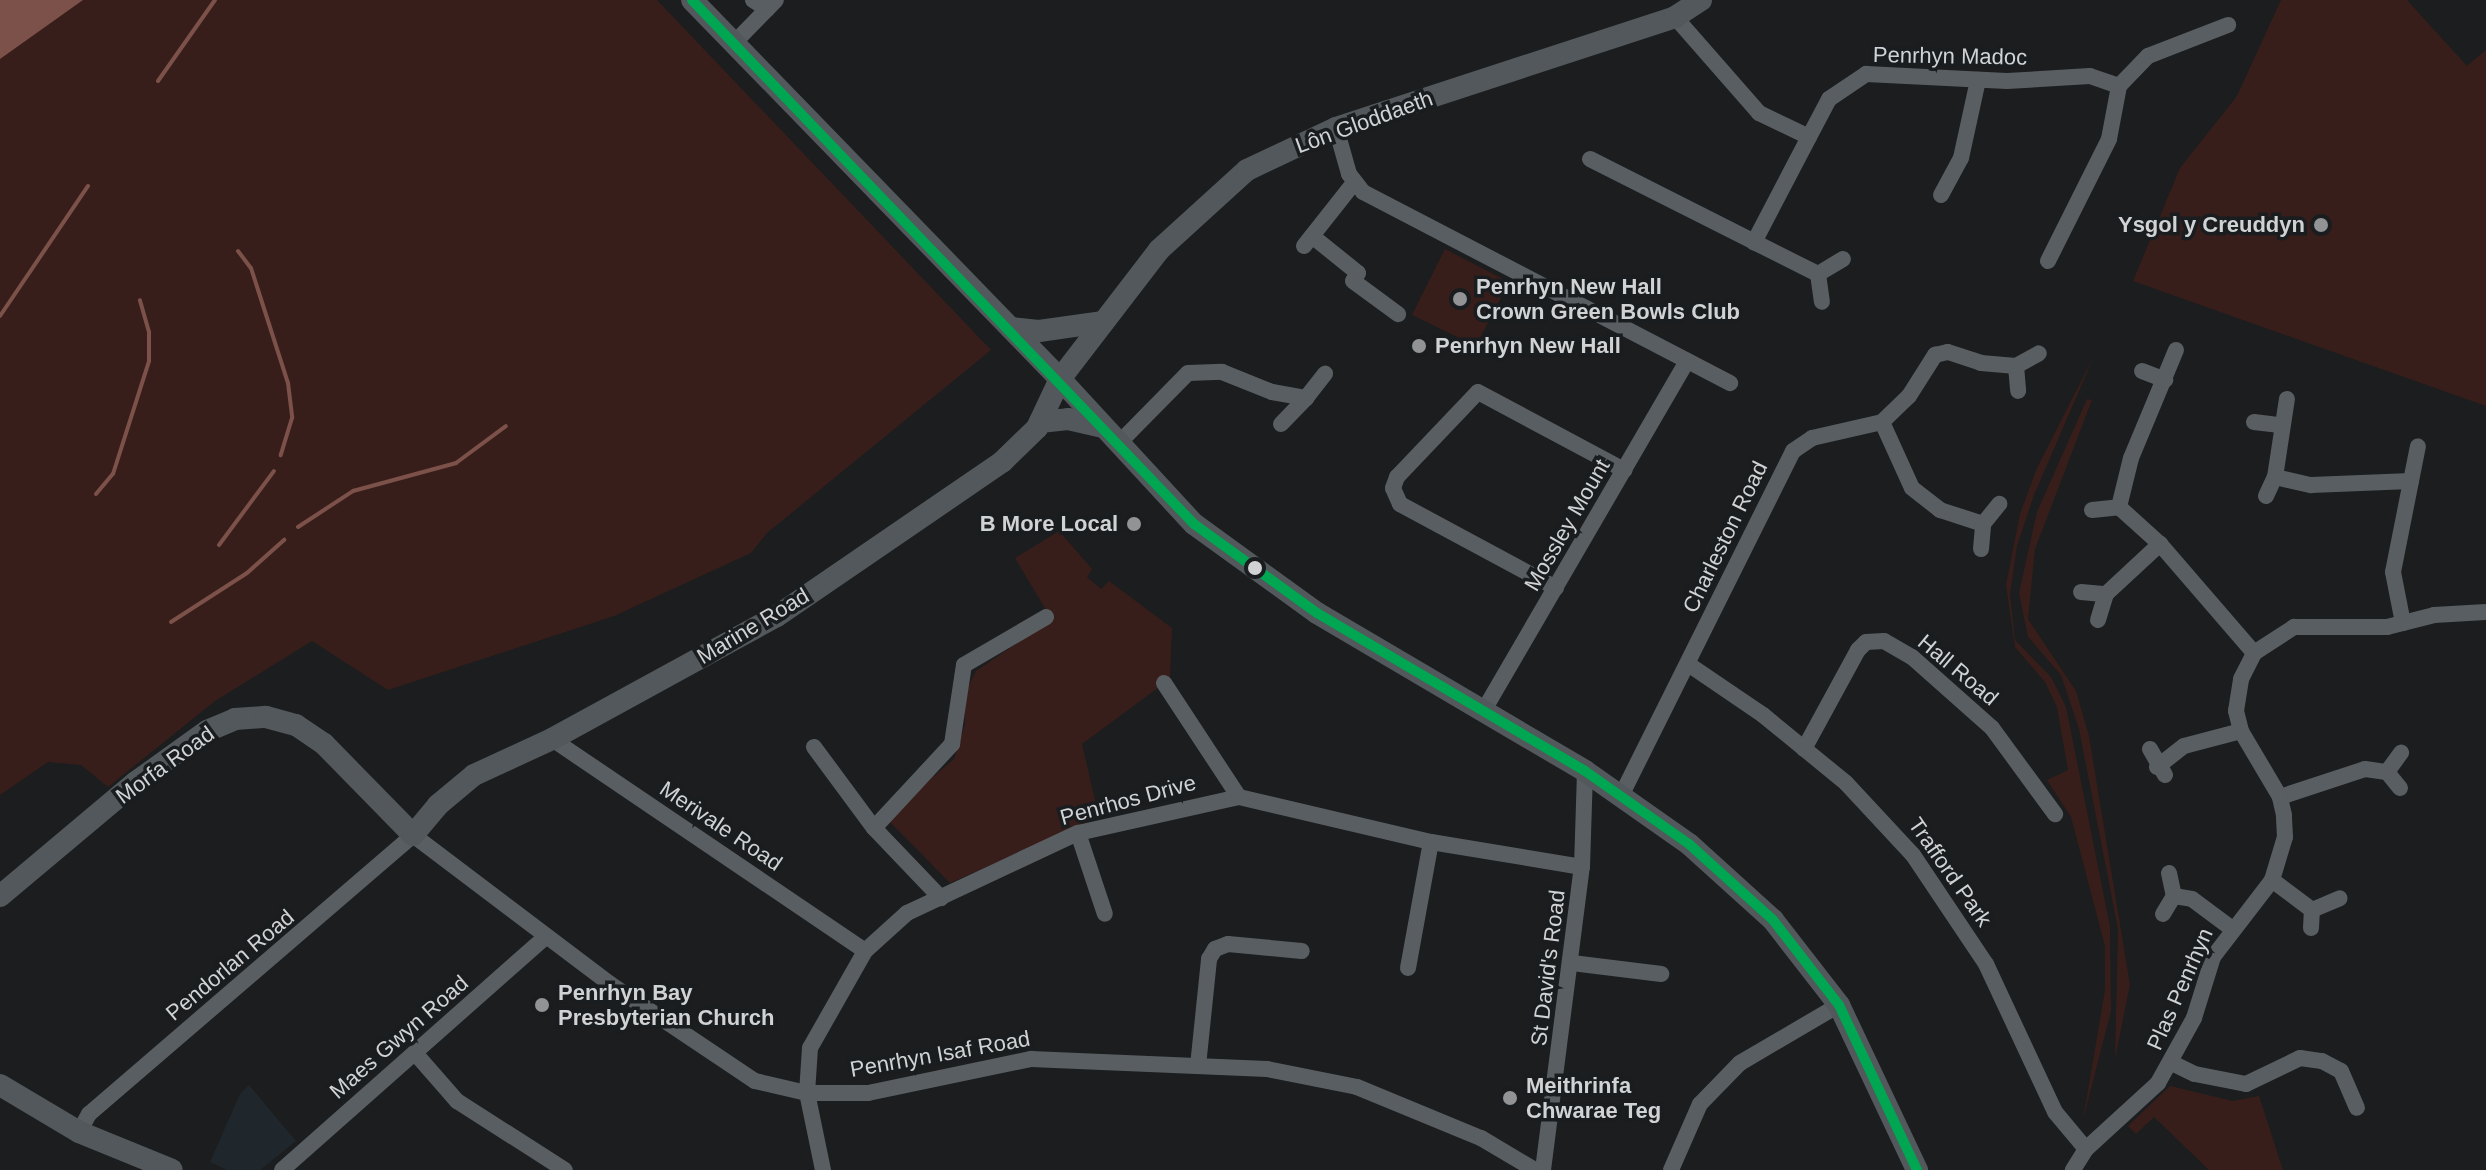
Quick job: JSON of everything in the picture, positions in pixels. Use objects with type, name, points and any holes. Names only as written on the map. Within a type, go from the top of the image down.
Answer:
[{"type":"street","points":[[692,0],[1060,379],[1194,524],[1249,567],[1585,771],[1689,844],[1773,920],[1839,1005],[1917,1170]]},
{"type":"street","name":"Lôn Gloddaeth","points":[[1060,379],[1159,250],[1217,192],[1247,170],[1336,128],[1675,17],[1701,0]]},
{"type":"street","points":[[734,43],[765,3]]},
{"type":"street","points":[[1675,17],[1759,113],[1809,137]]},
{"type":"street","points":[[2048,261],[2109,139],[2119,86],[2148,56],[2228,25]]},
{"type":"street","name":"Penrhyn Madoc","points":[[1754,242],[1829,99],[1866,74],[1978,80],[2090,76],[2119,86]]},
{"type":"street","points":[[1941,195],[1961,158],[1978,80]]},
{"type":"street","points":[[1336,128],[1353,184],[1730,383]]},
{"type":"street","points":[[1590,159],[1818,274]]},
{"type":"street","points":[[1353,184],[1308,241],[1358,273],[1353,281],[1398,314]]},
{"type":"street","points":[[1818,274],[1843,259]]},
{"type":"street","points":[[1818,274],[1822,302]]},
{"type":"street","points":[[1011,328],[1039,331],[1103,322]]},
{"type":"street","points":[[2119,507],[2131,458],[2176,350]]},
{"type":"street","points":[[1983,524],[1940,510],[1912,488],[1882,422],[1909,396],[1935,355],[1948,352],[1981,363],[2016,366],[2039,353]]},
{"type":"street","name":"Mossley Mount","points":[[1484,710],[1687,361]]},
{"type":"street","points":[[2016,366],[2018,391]]},
{"type":"street","points":[[1112,435],[1174,382],[1203,369],[1306,398]]},
{"type":"street","points":[[2142,371],[2165,380]]},
{"type":"street","points":[[1281,424],[1325,374]]},
{"type":"street","name":"Marine Road","points":[[413,835],[438,805],[474,775],[552,739],[777,616],[1002,462],[1040,422],[1060,379]]},
{"type":"street","points":[[1556,588],[1400,504],[1393,488],[1397,477],[1478,392],[1624,470]]},
{"type":"street","points":[[2266,496],[2275,477],[2280,425],[2287,399]]},
{"type":"street","points":[[1040,422],[1068,419],[1112,435]]},
{"type":"street","name":"Charleston Road","points":[[1621,796],[1793,451],[1812,438],[1882,422]]},
{"type":"street","points":[[2254,422],[2280,425]]},
{"type":"street","points":[[2403,623],[2393,572],[2418,446]]},
{"type":"street","points":[[2275,477],[2311,485],[2411,481]]},
{"type":"street","points":[[1981,549],[1983,524],[1999,504]]},
{"type":"street","points":[[2092,510],[2119,507],[2160,544],[2254,653],[2294,627],[2403,623],[2486,612]]},
{"type":"street","points":[[2098,620],[2106,594],[2160,544]]},
{"type":"street","points":[[2081,592],[2106,594]]},
{"type":"street","points":[[874,828],[952,744],[964,665],[1046,617]]},
{"type":"street","name":"Hall Road","points":[[1804,749],[1858,650],[1866,642],[1884,641],[1912,657],[1992,728],[2055,814]]},
{"type":"street","name":"Plas Penrhyn","points":[[2086,1149],[2149,1092],[2172,1063],[2194,1018],[2213,957],[2231,928],[2272,880],[2285,837],[2280,797],[2241,731],[2236,694],[2254,653]]},
{"type":"street","name":"Trafford Park","points":[[1688,664],[1804,749],[1884,818],[1953,909],[1986,964],[2055,1112],[2086,1149]]},
{"type":"street","points":[[1164,683],[1239,797]]},
{"type":"street","name":"Morfa Road","points":[[0,896],[136,782],[207,731],[235,719],[266,717],[296,725],[324,744],[413,835]]},
{"type":"street","points":[[2150,749],[2161,771],[2184,746],[2241,731]]},
{"type":"street","name":"Merivale Road","points":[[552,739],[865,951]]},
{"type":"street","points":[[814,747],[874,828],[941,898]]},
{"type":"street","points":[[2387,772],[2401,753]]},
{"type":"street","points":[[2280,797],[2365,769],[2387,772],[2400,788]]},
{"type":"street","name":"St David's Road","points":[[1543,1170],[1572,963],[1582,867],[1585,771]]},
{"type":"street","name":"Penrhos Drive","points":[[823,1170],[807,1093],[806,1069],[818,1027],[865,951],[907,913],[1078,833],[1239,797],[1431,842],[1582,867]]},
{"type":"street","points":[[1078,833],[1105,914]]},
{"type":"street","name":"Penrhyn Isaf Road","points":[[413,835],[545,937],[725,1065],[755,1081],[807,1093],[906,1087],[1031,1059],[1267,1069],[1357,1087],[1481,1138],[1535,1170]]},
{"type":"street","name":"Pendorlan Road","points":[[79,1132],[89,1114],[413,835]]},
{"type":"street","points":[[1408,968],[1431,842]]},
{"type":"street","points":[[2163,914],[2174,896],[2169,873]]},
{"type":"street","points":[[2272,880],[2312,910]]},
{"type":"street","points":[[2174,896],[2198,902],[2231,928]]},
{"type":"street","points":[[2312,910],[2340,898]]},
{"type":"street","points":[[2311,928],[2312,910]]},
{"type":"street","name":"Maes Gwyn Road","points":[[282,1170],[545,937]]},
{"type":"street","points":[[1198,1066],[1209,959],[1215,949],[1228,944],[1294,946]]},
{"type":"street","points":[[1572,963],[1661,974]]},
{"type":"street","points":[[1671,1170],[1700,1104],[1740,1063],[1839,1005]]},
{"type":"street","points":[[415,1053],[457,1101],[565,1170]]},
{"type":"street","points":[[2172,1063],[2195,1074],[2246,1084],[2300,1058],[2322,1061],[2341,1071],[2352,1087],[2357,1108]]},
{"type":"street","points":[[0,1085],[79,1132],[172,1170]]},
{"type":"street","points":[[2073,1170],[2086,1149]]},
{"type":"shaded area","points":[[0,0],[657,0],[991,350],[767,533],[751,553],[614,616],[388,690],[312,641],[215,701],[108,787],[81,765],[48,762],[0,795]]},
{"type":"shaded area","points":[[0,0],[83,0],[0,59]]},
{"type":"shaded area","name":"Ysgol y Creuddyn","points":[[2281,0],[2407,0],[2467,66],[2486,50],[2486,406],[2133,281],[2180,168],[2237,96]]},
{"type":"shaded area","name":"Penrhyn New Hall Crown Green Bowls Club","points":[[1445,249],[1509,282],[1476,346],[1412,315]]},
{"type":"shaded area","points":[[2094,356],[2034,495],[2017,546],[2010,594],[2015,640],[2051,677],[2066,707],[2110,926],[2111,1011],[2083,1120],[2105,990],[2105,946],[2071,817],[2047,780],[2068,770],[2057,707],[2045,682],[2015,647],[2006,585],[2020,514],[2037,468]]},
{"type":"shaded area","points":[[2087,399],[2092,400],[2035,549],[2028,619],[2076,691],[2089,736],[2130,985],[2115,1059],[2118,929],[2079,729],[2061,675],[2028,637],[2019,593],[2037,512]]},
{"type":"shaded area","points":[[1059,531],[1092,569],[1087,577],[1101,589],[1109,581],[1172,628],[1170,679],[1082,744],[1099,817],[950,883],[890,822],[896,809],[954,759],[965,724],[965,694],[976,671],[1052,620],[1015,558]]},
{"type":"shaded area","points":[[249,1085],[296,1141],[260,1170],[227,1170],[210,1162],[240,1094]]},
{"type":"shaded area","points":[[2170,1086],[2233,1101],[2259,1096],[2283,1170],[2209,1170],[2154,1117],[2136,1134],[2128,1126]]},
{"type":"waterway","points":[[158,81],[215,0]]},
{"type":"waterway","points":[[0,316],[88,186]]},
{"type":"waterway","points":[[238,251],[251,268],[288,383],[292,418],[281,455]]},
{"type":"waterway","points":[[96,494],[113,474],[149,361],[149,332],[140,300]]},
{"type":"waterway","points":[[298,527],[353,491],[456,463],[506,426]]},
{"type":"waterway","points":[[219,545],[274,471]]},
{"type":"waterway","points":[[171,622],[247,573],[284,540]]},
{"type":"transit line","points":[[692,0],[1194,524],[1317,613],[1585,771],[1689,844],[1773,920],[1839,1005],[1917,1170]]},
{"type":"place","name":"Ysgol y Creuddyn","points":[[2321,225]]},
{"type":"place","name":"Penrhyn New Hall Crown Green Bowls Club","points":[[1460,299]]},
{"type":"place","name":"Penrhyn New Hall","points":[[1419,346]]},
{"type":"place","name":"B More Local","points":[[1134,524]]},
{"type":"place","name":"Penrhyn Bay Presbyterian Church","points":[[542,1005]]},
{"type":"place","name":"Meithrinfa Chwarae Teg","points":[[1510,1098]]}]
